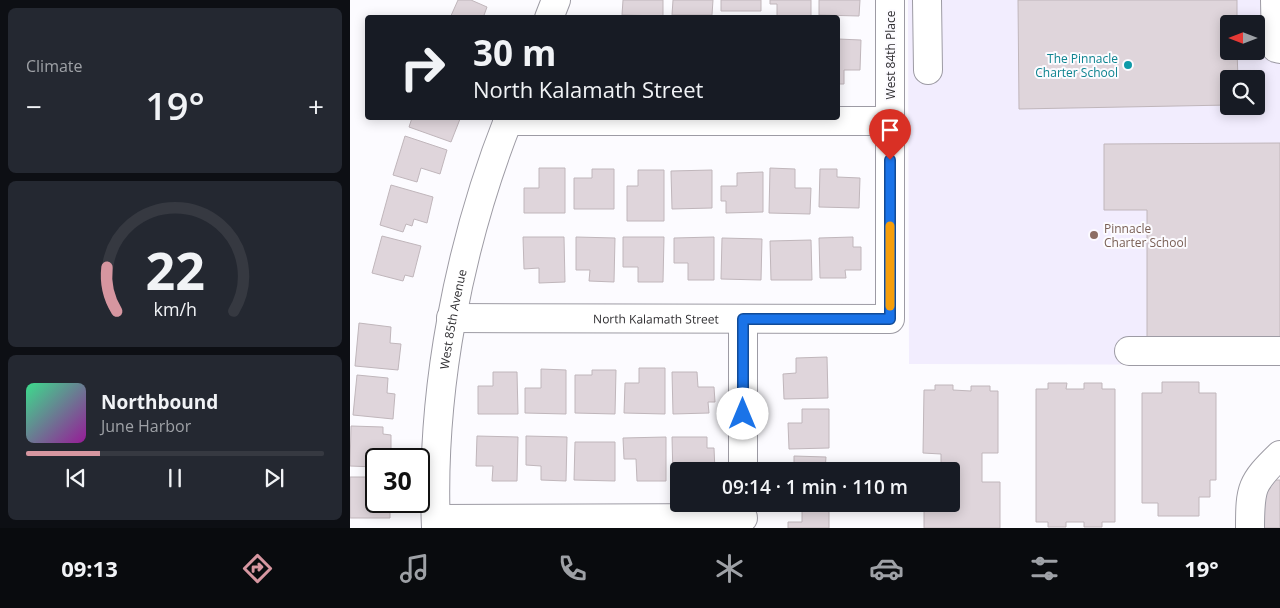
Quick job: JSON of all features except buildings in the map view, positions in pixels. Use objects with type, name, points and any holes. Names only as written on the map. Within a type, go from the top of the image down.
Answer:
[{"type":"street","points":[[550,15],[556,0]]},
{"type":"street","name":"West 84th Place","points":[[878,327],[890,121],[890,0]]},
{"type":"street","points":[[927,0],[928,70]]},
{"type":"street","points":[[1275,0],[1276,48],[1280,48]]},
{"type":"street","name":"West 85th Avenue","points":[[436,523],[438,430],[451,318],[475,220],[508,120]]},
{"type":"street","points":[[699,120],[890,121]]},
{"type":"street","name":"North Kalamath Street","points":[[451,318],[743,319],[878,327]]},
{"type":"street","points":[[743,319],[743,462]]},
{"type":"street","points":[[1129,351],[1280,351]]},
{"type":"street","points":[[1250,528],[1252,489],[1259,475],[1280,455]]},
{"type":"street","points":[[436,523],[743,517]]},
{"type":"shaded area","name":"Pinnacle Charter School","points":[[908,0],[1280,0],[1280,365],[909,364]]},
{"type":"slow traffic","points":[[890,226],[890,306]]},
{"type":"place","name":"The Pinnacle Charter School","points":[[1128,65]]},
{"type":"place","name":"Pinnacle Charter School","points":[[1094,235]]},
{"type":"route","points":[[743,414],[743,319],[890,319],[890,160]]}]
